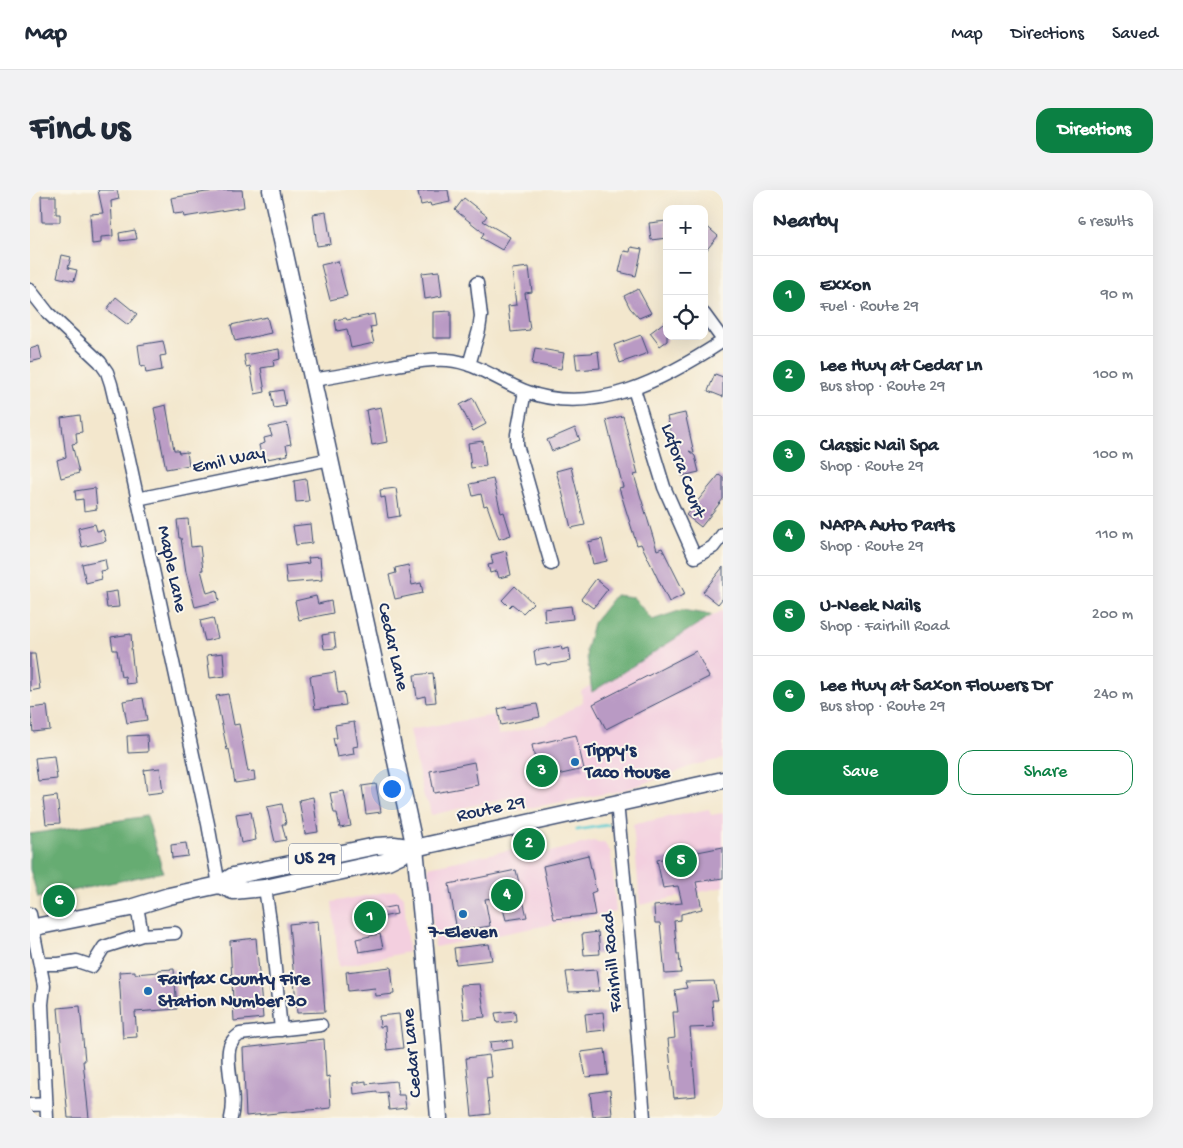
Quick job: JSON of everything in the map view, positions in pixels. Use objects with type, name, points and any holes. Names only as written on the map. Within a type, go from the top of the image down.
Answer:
[{"type":"main road","name":"Cedar Lane","points":[[271,190],[415,848],[439,1118]]},
{"type":"main road","name":"Route 29","points":[[219,885],[233,891],[265,888],[388,861],[415,848],[723,780]]},
{"type":"main road","name":"Route 29","points":[[31,923],[137,906],[168,896],[219,885],[233,876],[376,846],[394,845],[415,848]]},
{"type":"street","points":[[469,365],[481,316],[478,283]]},
{"type":"street","name":"Maple Lane","points":[[30,290],[48,313],[100,362],[107,372],[116,401],[208,824],[219,885]]},
{"type":"street","points":[[313,380],[436,360],[456,361],[469,365],[525,392],[554,398],[591,398],[634,389],[667,374],[723,341],[708,320]]},
{"type":"street","name":"Lafora Court","points":[[634,389],[664,487],[695,557],[713,547],[723,534]]},
{"type":"street","points":[[525,392],[517,434],[517,445],[551,564]]},
{"type":"street","name":"Emil Way","points":[[137,499],[330,458]]},
{"type":"street","name":"Fairhill Road","points":[[617,802],[644,1118]]},
{"type":"street","points":[[265,888],[271,928],[280,1030]]},
{"type":"street","points":[[137,906],[142,935]]},
{"type":"street","points":[[31,923],[44,986],[36,1005],[47,1118]]},
{"type":"street","points":[[40,964],[59,964],[77,961],[92,966],[104,947],[142,935],[175,933]]},
{"type":"street","points":[[231,1118],[233,1100],[229,1049],[234,1039],[240,1034],[321,1026]]},
{"type":"street","points":[[30,1106],[46,1104]]},
{"type":"shaded area","points":[[723,610],[723,759],[693,765],[668,776],[620,791],[514,811],[511,797],[431,815],[429,805],[424,797],[409,730],[494,715],[499,735],[546,724],[583,702],[581,691]]},
{"type":"shaded area","points":[[709,809],[711,815],[723,813],[723,887],[640,905],[633,824]]},
{"type":"shaded area","points":[[593,841],[604,843],[611,852],[616,912],[435,947],[428,867],[539,844],[542,854]]},
{"type":"shaded area","points":[[396,890],[404,897],[408,952],[339,967],[332,902]]},
{"type":"green space","points":[[615,595],[633,597],[652,620],[682,610],[712,615],[592,692],[586,650],[593,623]]},
{"type":"green space","points":[[147,816],[163,872],[38,898],[30,869],[30,834]]},
{"type":"building","points":[[98,190],[117,190],[119,199],[111,201],[113,236],[101,237],[101,243],[92,244],[90,214],[103,213]]},
{"type":"building","points":[[228,190],[242,190],[244,207],[184,217],[183,213],[174,214],[171,198]]},
{"type":"building","points":[[448,190],[450,202],[431,206],[430,203],[421,205],[418,192]]},
{"type":"building","points":[[41,196],[56,196],[56,214],[60,214],[60,222],[42,222]]},
{"type":"building","points":[[464,198],[487,216],[483,221],[510,237],[502,250],[481,238],[484,233],[455,210]]},
{"type":"building","points":[[326,212],[331,244],[317,246],[313,214]]},
{"type":"building","points":[[663,221],[663,238],[651,240],[649,223]]},
{"type":"building","points":[[708,227],[718,236],[708,248]]},
{"type":"building","points":[[135,230],[137,239],[120,241],[119,233]]},
{"type":"building","points":[[631,247],[642,249],[636,276],[619,272],[624,251],[630,252]]},
{"type":"building","points":[[62,255],[71,257],[68,268],[77,270],[74,281],[57,277]]},
{"type":"building","points":[[338,261],[347,296],[330,300],[321,265]]},
{"type":"building","points":[[529,267],[532,292],[525,293],[530,330],[511,332],[508,306],[516,305],[512,269]]},
{"type":"building","points":[[439,271],[442,296],[425,299],[422,273]]},
{"type":"building","points":[[638,289],[651,313],[639,318],[630,308],[624,296]]},
{"type":"building","points":[[116,297],[137,314],[128,325],[107,309]]},
{"type":"building","points":[[451,311],[451,338],[433,338],[433,312]]},
{"type":"building","points":[[374,314],[376,326],[370,327],[374,343],[351,348],[347,329],[337,331],[335,320],[346,318],[347,320]]},
{"type":"building","points":[[267,317],[271,333],[235,341],[231,325]]},
{"type":"building","points":[[663,323],[663,340],[667,341],[660,346],[650,333]]},
{"type":"building","points":[[641,335],[648,353],[620,363],[614,345]]},
{"type":"building","points":[[163,341],[166,355],[160,356],[162,370],[146,373],[145,366],[141,367],[138,345]]},
{"type":"building","points":[[39,346],[42,359],[30,362],[30,349]]},
{"type":"building","points":[[535,348],[564,353],[561,369],[532,364]]},
{"type":"building","points":[[279,349],[280,359],[273,361],[274,366],[261,368],[265,392],[255,394],[250,366],[246,367],[244,355]]},
{"type":"building","points":[[598,351],[600,368],[577,370],[575,354]]},
{"type":"building","points":[[715,374],[723,377],[723,397],[708,391]]},
{"type":"building","points":[[283,390],[286,406],[274,408],[271,392]]},
{"type":"building","points":[[473,398],[486,424],[473,431],[460,405]]},
{"type":"building","points":[[166,405],[174,450],[178,450],[179,453],[187,452],[189,465],[166,469],[154,408]]},
{"type":"building","points":[[381,407],[387,442],[372,445],[366,410]]},
{"type":"building","points":[[685,413],[694,453],[689,451],[695,456],[699,472],[682,476],[667,417]]},
{"type":"building","points":[[80,415],[82,432],[76,433],[77,443],[72,444],[79,473],[61,478],[57,460],[66,457],[61,418]]},
{"type":"building","points":[[623,416],[638,474],[634,475],[657,550],[662,548],[685,594],[669,602],[641,544],[637,545],[619,488],[623,487],[606,420]]},
{"type":"building","points":[[287,423],[291,444],[286,445],[288,455],[262,460],[259,445],[265,443],[264,438],[272,436],[269,427]]},
{"type":"building","points":[[575,428],[580,440],[552,451],[547,440]]},
{"type":"building","points":[[483,441],[486,466],[471,468],[468,443]]},
{"type":"building","points":[[571,467],[585,525],[571,528],[556,471]]},
{"type":"building","points":[[719,475],[723,478],[723,499],[701,527],[686,515]]},
{"type":"building","points":[[306,479],[309,501],[296,502],[294,481]]},
{"type":"building","points":[[493,479],[501,513],[504,512],[511,535],[499,539],[487,505],[484,506],[481,494],[473,496],[470,484]]},
{"type":"building","points":[[95,488],[97,509],[84,511],[83,499],[76,500],[75,491]]},
{"type":"building","points":[[396,488],[400,516],[388,518],[385,497],[381,498],[380,490]]},
{"type":"building","points":[[188,519],[191,547],[200,546],[203,570],[201,570],[207,593],[217,590],[219,601],[195,607],[186,572],[177,520]]},
{"type":"building","points":[[95,524],[97,531],[103,530],[106,541],[82,547],[78,528]]},
{"type":"building","points":[[310,524],[312,543],[296,545],[293,526]]},
{"type":"building","points":[[602,539],[607,561],[593,564],[588,542]]},
{"type":"building","points":[[506,551],[511,575],[499,578],[497,571],[490,573],[488,565],[493,564],[491,555]]},
{"type":"building","points":[[320,557],[322,580],[287,583],[285,566],[309,563],[308,558]]},
{"type":"building","points":[[105,559],[107,570],[100,571],[102,579],[86,583],[82,564]]},
{"type":"building","points":[[408,565],[412,585],[421,583],[423,593],[395,599],[389,575],[396,573],[395,568]]},
{"type":"building","points":[[723,567],[723,598],[718,604],[703,592]]},
{"type":"building","points":[[596,579],[608,589],[593,608],[581,599]]},
{"type":"building","points":[[515,586],[533,603],[523,613],[512,604],[509,607],[502,600]]},
{"type":"building","points":[[117,591],[119,607],[107,608],[105,593]]},
{"type":"building","points":[[316,596],[318,604],[331,601],[333,613],[299,620],[295,601]]},
{"type":"building","points":[[571,606],[573,619],[545,622],[544,609]]},
{"type":"building","points":[[213,618],[218,638],[205,641],[200,621]]},
{"type":"building","points":[[334,633],[336,648],[324,649],[322,635]]},
{"type":"building","points":[[131,634],[135,683],[126,684],[125,676],[121,677],[117,650],[113,650],[111,637]]},
{"type":"building","points":[[561,646],[562,650],[569,648],[571,661],[536,665],[534,651]]},
{"type":"building","points":[[696,651],[709,677],[606,729],[593,704]]},
{"type":"building","points":[[223,653],[225,676],[210,678],[207,655]]},
{"type":"building","points":[[30,654],[35,654],[40,689],[30,691]]},
{"type":"building","points":[[335,672],[338,693],[344,692],[346,705],[315,709],[310,676]]},
{"type":"building","points":[[433,673],[436,702],[426,703],[425,696],[417,698],[414,675]]},
{"type":"building","points":[[228,694],[234,725],[239,724],[248,772],[254,771],[255,780],[235,783],[216,696]]},
{"type":"building","points":[[143,698],[147,720],[127,723],[123,701]]},
{"type":"building","points":[[537,704],[540,717],[501,725],[498,709]]},
{"type":"building","points":[[47,706],[50,730],[33,732],[30,708]]},
{"type":"building","points":[[354,722],[358,746],[353,747],[354,754],[337,757],[333,738],[337,738],[335,725]]},
{"type":"building","points":[[147,735],[148,752],[128,753],[127,736]]},
{"type":"building","points":[[576,735],[584,769],[539,779],[532,745]]},
{"type":"building","points":[[54,756],[57,779],[38,781],[35,758]]},
{"type":"building","points":[[474,762],[478,785],[434,793],[430,771]]},
{"type":"building","points":[[160,768],[163,792],[147,794],[144,770]]},
{"type":"building","points":[[376,784],[381,812],[366,814],[362,786]]},
{"type":"building","points":[[344,791],[351,826],[340,828],[337,813],[334,813],[330,793]]},
{"type":"building","points":[[57,796],[60,823],[46,824],[43,798]]},
{"type":"building","points":[[313,797],[318,832],[305,834],[299,800]]},
{"type":"building","points":[[282,804],[286,824],[282,824],[286,840],[275,842],[267,807]]},
{"type":"building","points":[[251,812],[256,840],[241,843],[236,814]]},
{"type":"building","points":[[186,843],[188,856],[172,858],[171,845]]},
{"type":"building","points":[[723,847],[723,878],[696,882],[702,909],[681,914],[681,920],[674,921],[681,973],[665,974],[660,923],[655,923],[654,906],[682,903],[678,886],[663,888],[657,860]]},
{"type":"building","points":[[588,855],[596,891],[591,893],[595,915],[554,919],[543,866]]},
{"type":"building","points":[[516,870],[527,917],[506,920],[500,897],[485,899],[490,926],[457,931],[449,884]]},
{"type":"building","points":[[395,906],[397,914],[356,922],[354,914]]},
{"type":"building","points":[[318,921],[325,1012],[297,1013],[289,924]]},
{"type":"building","points":[[598,932],[600,954],[584,955],[582,934]]},
{"type":"building","points":[[380,934],[383,948],[359,952],[356,939]]},
{"type":"building","points":[[256,938],[263,1018],[234,1021],[230,941]]},
{"type":"building","points":[[489,944],[492,960],[456,964],[454,948]]},
{"type":"building","points":[[391,967],[394,994],[376,996],[375,988],[348,991],[346,972]]},
{"type":"building","name":"Fairfax County Fire Station Number 30","points":[[174,969],[177,1009],[135,1012],[137,1037],[123,1038],[119,972],[135,971],[135,974]]},
{"type":"building","points":[[596,970],[599,991],[569,992],[566,972]]},
{"type":"building","points":[[714,981],[718,1000],[712,1000],[714,1027],[690,1028],[696,1096],[674,1098],[668,1039],[675,1038],[673,1012],[678,1012],[675,990],[687,988],[685,982]]},
{"type":"building","points":[[480,984],[485,1017],[464,1019],[460,985]]},
{"type":"building","points":[[80,1006],[89,1118],[68,1118],[58,1008]]},
{"type":"building","points":[[515,1011],[516,1021],[497,1023],[495,1013]]},
{"type":"building","points":[[603,1012],[605,1030],[587,1032],[585,1014]]},
{"type":"building","points":[[399,1014],[403,1048],[387,1050],[385,1026],[380,1027],[379,1016]]},
{"type":"building","points":[[324,1039],[326,1077],[329,1076],[331,1108],[246,1116],[243,1048]]},
{"type":"building","points":[[512,1040],[513,1048],[491,1051],[490,1042]]},
{"type":"building","points":[[605,1049],[608,1075],[586,1077],[581,1052]]},
{"type":"building","points":[[489,1055],[492,1077],[486,1078],[490,1114],[472,1116],[466,1058]]},
{"type":"building","points":[[366,1081],[366,1084],[396,1081],[398,1095],[404,1095],[406,1108],[389,1110],[387,1092],[377,1093],[377,1091],[354,1094],[353,1083]]},
{"type":"building","points":[[610,1090],[612,1115],[593,1117],[590,1093]]},
{"type":"waterway","points":[[577,830],[608,825]]},
{"type":"place","name":"Tippy's Taco House","points":[[575,762]]},
{"type":"place","name":"Classic Nail Spa","points":[[542,771]]},
{"type":"place","name":"Lee Hwy at Cedar Ln","points":[[529,844]]},
{"type":"place","name":"U-Neek Nails","points":[[681,861]]},
{"type":"place","name":"NAPA Auto Parts","points":[[507,895]]},
{"type":"place","name":"Lee Hwy at Saxon Flowers Dr","points":[[59,901]]},
{"type":"place","name":"7-Eleven","points":[[463,914]]},
{"type":"place","name":"Exxon","points":[[370,917]]},
{"type":"place","name":"Fairfax County Fire Station Number 30","points":[[148,991]]}]
